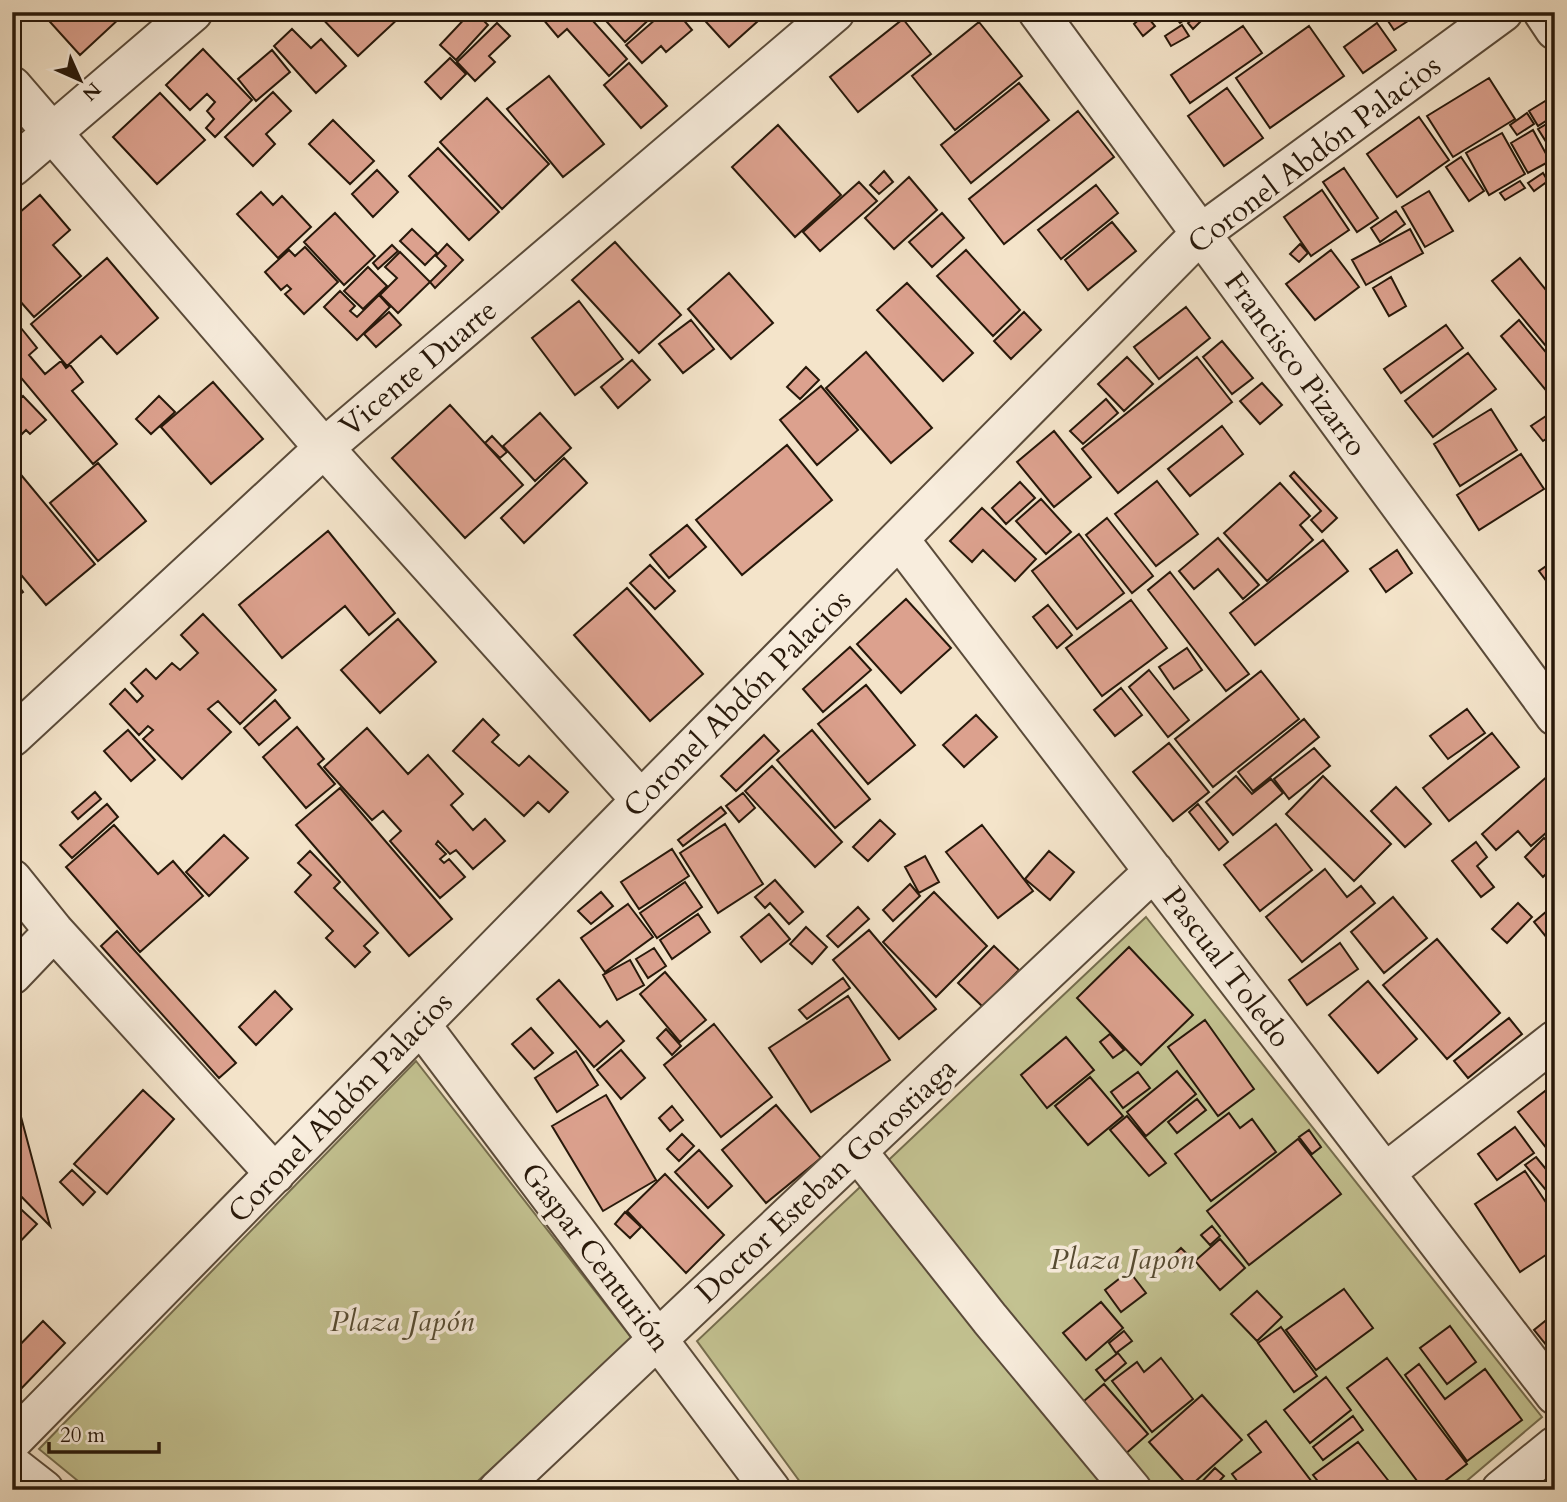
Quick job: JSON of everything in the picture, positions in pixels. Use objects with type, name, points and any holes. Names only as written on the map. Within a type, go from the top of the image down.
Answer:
[{"type":"street","points":[[12,167],[193,12]]},
{"type":"street","name":"Vicente Duarte","points":[[12,737],[324,448],[835,12]]},
{"type":"street","name":"Francisco Pizarro","points":[[1038,12],[1555,716]]},
{"type":"street","name":"Coronel Abdón Palacios","points":[[12,1441],[1200,234],[1503,12]]},
{"type":"street","points":[[1543,12],[1555,30]]},
{"type":"street","points":[[12,86],[324,448],[641,800]]},
{"type":"street","name":"Pascual Toledo","points":[[899,539],[1555,1395]]},
{"type":"street","name":"Doctor Esteban Gorostiaga","points":[[498,1490],[1154,871]]},
{"type":"street","points":[[12,879],[54,931],[275,1174]]},
{"type":"street","points":[[12,975],[54,931]]},
{"type":"street","name":"Gaspar Centurión","points":[[421,1025],[771,1490]]},
{"type":"street","points":[[1385,1173],[1555,1040]]},
{"type":"street","points":[[857,1151],[990,1319],[1132,1490]]},
{"type":"street","points":[[1501,1490],[1555,1446]]},
{"type":"street","points":[[12,1465],[44,1490]]},
{"type":"green space","name":"Plaza Japon","points":[[1146,917],[1542,1417],[1456,1490],[806,1490],[697,1341]]},
{"type":"green space","name":"Plaza Japón","points":[[416,1061],[633,1340],[468,1490],[89,1490],[39,1449]]},
{"type":"building","points":[[41,12],[116,12],[121,17],[80,55]]},
{"type":"building","points":[[316,12],[397,12],[401,16],[358,56]]},
{"type":"building","points":[[471,12],[475,12],[488,25],[456,60],[440,45]]},
{"type":"building","points":[[537,12],[585,12],[627,59],[609,76],[567,29],[558,37]]},
{"type":"building","points":[[598,12],[657,12],[625,42]]},
{"type":"building","points":[[664,12],[677,12],[692,30],[666,52],[661,46],[642,63],[626,45]]},
{"type":"building","points":[[697,12],[768,12],[729,47]]},
{"type":"building","points":[[1171,12],[1195,12],[1180,23]]},
{"type":"building","points":[[1382,12],[1422,12],[1394,30]]},
{"type":"building","points":[[1145,14],[1155,26],[1143,36],[1134,24]]},
{"type":"building","points":[[1196,16],[1201,21],[1193,29],[1188,23]]},
{"type":"building","points":[[903,19],[931,54],[858,112],[830,77]]},
{"type":"building","points":[[979,22],[1022,76],[955,130],[912,76]]},
{"type":"building","points":[[497,23],[510,36],[489,56],[495,62],[475,81],[457,62]]},
{"type":"building","points":[[1377,23],[1396,50],[1363,73],[1344,47]]},
{"type":"building","points":[[1182,25],[1189,36],[1171,46],[1165,36]]},
{"type":"building","points":[[1243,26],[1262,53],[1190,103],[1171,75]]},
{"type":"building","points":[[1309,26],[1344,76],[1270,128],[1236,78]]},
{"type":"building","points":[[292,29],[311,48],[321,39],[346,66],[316,93],[274,46]]},
{"type":"building","points":[[203,49],[252,100],[215,137],[206,128],[214,119],[207,111],[215,102],[207,94],[190,110],[166,85]]},
{"type":"building","points":[[272,50],[290,72],[256,101],[238,79]]},
{"type":"building","points":[[450,58],[466,74],[441,99],[425,82]]},
{"type":"building","points":[[629,63],[667,106],[641,128],[604,85]]},
{"type":"building","points":[[549,76],[604,144],[563,177],[507,109]]},
{"type":"building","points":[[1489,78],[1515,119],[1453,157],[1427,116]]},
{"type":"building","points":[[1019,83],[1049,120],[971,183],[941,145]]},
{"type":"building","points":[[1227,88],[1263,138],[1224,166],[1188,116]]},
{"type":"building","points":[[273,92],[291,111],[266,134],[275,144],[253,166],[225,137]]},
{"type":"building","points":[[160,93],[205,140],[157,184],[113,137]]},
{"type":"building","points":[[1555,95],[1555,115],[1538,126],[1529,111]]},
{"type":"building","points":[[487,98],[549,164],[502,209],[440,142]]},
{"type":"building","points":[[1078,111],[1114,157],[1004,244],[969,199]]},
{"type":"building","points":[[1527,113],[1534,124],[1517,135],[1510,125]]},
{"type":"building","points":[[1419,117],[1449,160],[1397,197],[1367,154]]},
{"type":"building","points":[[1555,119],[1555,156],[1538,129]]},
{"type":"building","points":[[333,120],[374,161],[350,184],[309,144]]},
{"type":"building","points":[[778,125],[841,195],[795,237],[732,167]]},
{"type":"building","points":[[1533,130],[1550,161],[1528,173],[1511,143]]},
{"type":"building","points":[[1502,133],[1525,174],[1489,195],[1466,153]]},
{"type":"building","points":[[438,148],[499,212],[469,240],[409,176]]},
{"type":"building","points":[[1461,157],[1484,191],[1469,201],[1446,167]]},
{"type":"building","points":[[1344,168],[1378,218],[1357,232],[1323,182]]},
{"type":"building","points":[[377,170],[398,192],[373,217],[352,194]]},
{"type":"building","points":[[884,171],[893,182],[879,194],[870,185]]},
{"type":"building","points":[[1543,173],[1548,181],[1534,191],[1528,183]]},
{"type":"building","points":[[909,177],[937,210],[894,249],[865,218]]},
{"type":"building","points":[[1520,181],[1525,188],[1505,200],[1500,193]]},
{"type":"building","points":[[859,182],[877,201],[820,251],[803,232]]},
{"type":"building","points":[[1096,185],[1118,213],[1061,259],[1038,230]]},
{"type":"building","points":[[1322,190],[1349,230],[1311,256],[1284,217]]},
{"type":"building","points":[[1429,191],[1453,231],[1425,247],[1402,207]]},
{"type":"building","points":[[261,192],[273,205],[282,196],[311,227],[278,258],[237,214]]},
{"type":"building","points":[[40,195],[70,230],[53,245],[81,276],[34,317],[12,292],[12,219]]},
{"type":"building","points":[[1396,211],[1405,224],[1380,242],[1371,228]]},
{"type":"building","points":[[335,213],[375,256],[344,285],[304,242]]},
{"type":"building","points":[[942,213],[964,238],[932,267],[909,242]]},
{"type":"building","points":[[1112,222],[1136,251],[1088,290],[1065,260]]},
{"type":"building","points":[[412,229],[437,253],[425,265],[400,241]]},
{"type":"building","points":[[1410,229],[1423,253],[1366,285],[1352,260]]},
{"type":"building","points":[[615,242],[681,315],[639,353],[572,280]]},
{"type":"building","points":[[447,244],[463,260],[435,288],[430,282],[446,266],[436,256]]},
{"type":"building","points":[[1300,244],[1308,253],[1299,262],[1290,254]]},
{"type":"building","points":[[392,245],[398,251],[378,269],[373,263]]},
{"type":"building","points":[[305,247],[338,282],[304,314],[285,294],[291,289],[287,285],[281,290],[265,272],[289,250],[295,256]]},
{"type":"building","points":[[966,250],[1020,310],[993,336],[937,276]]},
{"type":"building","points":[[1331,250],[1359,287],[1315,320],[1286,284]]},
{"type":"building","points":[[400,252],[430,282],[398,313],[380,295],[397,278],[385,267]]},
{"type":"building","points":[[107,258],[158,318],[117,354],[101,336],[67,366],[31,324]]},
{"type":"building","points":[[1520,258],[1555,301],[1555,357],[1492,281]]},
{"type":"building","points":[[368,267],[387,286],[363,309],[344,291]]},
{"type":"building","points":[[729,273],[773,323],[731,359],[688,309]]},
{"type":"building","points":[[1391,277],[1406,306],[1389,316],[1373,288]]},
{"type":"building","points":[[907,283],[973,353],[943,381],[877,310]]},
{"type":"building","points":[[340,291],[355,306],[350,311],[357,317],[379,295],[390,307],[357,340],[324,307]]},
{"type":"building","points":[[579,301],[623,359],[575,395],[532,338]]},
{"type":"building","points":[[1186,307],[1210,338],[1159,379],[1134,347]]},
{"type":"building","points":[[389,312],[401,325],[376,347],[364,334]]},
{"type":"building","points":[[1024,312],[1041,330],[1011,359],[994,341]]},
{"type":"building","points":[[691,320],[714,349],[683,373],[659,344]]},
{"type":"building","points":[[1519,320],[1555,363],[1554,400],[1501,336]]},
{"type":"building","points":[[1446,325],[1463,348],[1401,393],[1384,369]]},
{"type":"building","points":[[21,328],[37,348],[29,355],[45,374],[61,361],[66,368],[70,365],[83,382],[72,391],[117,444],[93,464],[12,367],[12,336]]},
{"type":"building","points":[[1222,341],[1253,378],[1232,394],[1203,357]]},
{"type":"building","points":[[866,352],[932,428],[891,463],[826,388]]},
{"type":"building","points":[[1468,353],[1496,389],[1433,437],[1405,401]]},
{"type":"building","points":[[1127,357],[1153,384],[1124,411],[1098,384]]},
{"type":"building","points":[[1197,357],[1232,402],[1118,493],[1082,449]]},
{"type":"building","points":[[632,360],[650,380],[618,408],[601,387]]},
{"type":"building","points":[[806,367],[819,380],[800,399],[787,387]]},
{"type":"building","points":[[213,382],[263,439],[211,484],[161,427]]},
{"type":"building","points":[[1262,383],[1282,405],[1260,424],[1240,401]]},
{"type":"building","points":[[821,386],[858,430],[817,465],[780,420]]},
{"type":"building","points":[[23,396],[46,420],[30,434],[26,430],[12,444],[12,406]]},
{"type":"building","points":[[159,396],[175,412],[151,434],[136,419]]},
{"type":"building","points":[[1106,399],[1118,413],[1083,444],[1070,431]]},
{"type":"building","points":[[450,405],[523,485],[465,538],[392,458]]},
{"type":"building","points":[[1491,409],[1517,450],[1460,486],[1434,444]]},
{"type":"building","points":[[1555,410],[1555,433],[1543,441],[1531,426]]},
{"type":"building","points":[[540,413],[571,448],[535,481],[503,446]]},
{"type":"building","points":[[1222,426],[1243,454],[1190,496],[1168,469]]},
{"type":"building","points":[[1054,431],[1091,477],[1054,507],[1017,462]]},
{"type":"building","points":[[492,436],[507,452],[500,458],[485,443]]},
{"type":"building","points":[[787,445],[832,500],[742,575],[696,520]]},
{"type":"building","points":[[1521,454],[1544,489],[1479,530],[1457,495]]},
{"type":"building","points":[[564,458],[587,483],[524,543],[501,518]]},
{"type":"building","points":[[98,463],[146,521],[98,561],[50,503]]},
{"type":"building","points":[[17,470],[95,564],[46,605],[12,564],[12,558],[18,553],[12,546],[12,474]]},
{"type":"building","points":[[1294,472],[1337,518],[1322,532],[1311,520],[1321,511],[1290,476]]},
{"type":"building","points":[[1157,481],[1198,534],[1156,566],[1115,514]]},
{"type":"building","points":[[1020,482],[1035,498],[1006,524],[992,508]]},
{"type":"building","points":[[1280,483],[1310,516],[1300,525],[1313,540],[1267,581],[1224,533]]},
{"type":"building","points":[[1041,499],[1071,532],[1046,554],[1016,521]]},
{"type":"building","points":[[982,508],[1036,559],[1015,581],[983,550],[972,562],[950,541]]},
{"type":"building","points":[[1107,518],[1153,576],[1132,593],[1086,535]]},
{"type":"building","points":[[687,525],[706,547],[669,578],[650,555]]},
{"type":"building","points":[[328,531],[395,613],[369,635],[345,606],[282,658],[239,605]]},
{"type":"building","points":[[1079,534],[1124,593],[1077,629],[1032,571]]},
{"type":"building","points":[[1218,538],[1259,585],[1243,599],[1218,569],[1194,589],[1179,571]]},
{"type":"building","points":[[1323,540],[1348,571],[1255,645],[1230,613]]},
{"type":"building","points":[[1397,550],[1412,573],[1386,592],[1370,569]]},
{"type":"building","points":[[1555,560],[1555,593],[1539,571]]},
{"type":"building","points":[[650,565],[675,591],[655,609],[630,583]]},
{"type":"building","points":[[1170,572],[1249,674],[1226,691],[1148,590]]},
{"type":"building","points":[[12,577],[23,592],[12,600]]},
{"type":"building","points":[[627,588],[703,674],[650,721],[574,635]]},
{"type":"building","points":[[906,599],[951,648],[901,693],[857,644]]},
{"type":"building","points":[[1131,600],[1167,648],[1102,696],[1066,648]]},
{"type":"building","points":[[1048,605],[1072,635],[1057,648],[1033,617]]},
{"type":"building","points":[[203,614],[276,690],[240,724],[218,701],[208,709],[231,732],[182,779],[143,739],[153,730],[148,726],[139,735],[110,704],[125,689],[137,702],[143,696],[131,683],[146,669],[156,679],[172,663],[180,670],[198,653],[181,635]]},
{"type":"building","points":[[398,619],[436,662],[380,713],[341,670]]},
{"type":"building","points":[[850,647],[871,670],[823,712],[803,689]]},
{"type":"building","points":[[1187,648],[1202,670],[1174,689],[1159,667]]},
{"type":"building","points":[[1149,670],[1189,720],[1168,737],[1129,687]]},
{"type":"building","points":[[1261,671],[1299,719],[1213,787],[1175,739]]},
{"type":"building","points":[[866,685],[915,745],[868,784],[818,724]]},
{"type":"building","points":[[1121,688],[1142,715],[1115,736],[1094,710]]},
{"type":"building","points":[[275,700],[290,718],[259,745],[244,728]]},
{"type":"building","points":[[1467,709],[1485,733],[1448,759],[1430,736]]},
{"type":"building","points":[[976,715],[997,737],[964,767],[943,745]]},
{"type":"building","points":[[483,719],[499,735],[492,742],[519,766],[529,756],[568,792],[549,812],[538,802],[524,816],[453,751]]},
{"type":"building","points":[[1304,719],[1319,737],[1253,791],[1238,772]]},
{"type":"building","points":[[297,727],[324,759],[318,764],[335,784],[306,808],[263,757]]},
{"type":"building","points":[[367,728],[408,774],[428,755],[463,794],[451,805],[473,830],[485,819],[505,841],[473,869],[456,850],[450,854],[438,841],[436,844],[446,854],[440,859],[444,863],[449,859],[465,877],[440,898],[390,841],[401,831],[383,811],[372,820],[324,767]]},
{"type":"building","points":[[128,730],[155,760],[131,781],[104,751]]},
{"type":"building","points":[[812,730],[870,799],[835,828],[777,760]]},
{"type":"building","points":[[1492,733],[1519,767],[1449,821],[1423,788]]},
{"type":"building","points":[[764,735],[779,751],[736,791],[721,776]]},
{"type":"building","points":[[1169,743],[1209,792],[1173,821],[1133,772]]},
{"type":"building","points":[[1314,748],[1330,766],[1289,799],[1274,779]]},
{"type":"building","points":[[772,766],[842,842],[815,867],[745,791]]},
{"type":"building","points":[[1551,773],[1555,777],[1555,825],[1531,846],[1518,831],[1496,850],[1482,834]]},
{"type":"building","points":[[1236,776],[1252,794],[1271,779],[1283,793],[1233,835],[1206,802]]},
{"type":"building","points":[[1323,776],[1391,844],[1354,881],[1286,814]]},
{"type":"building","points":[[1396,787],[1431,824],[1405,847],[1371,811]]},
{"type":"building","points":[[340,788],[452,919],[409,956],[296,825]]},
{"type":"building","points":[[95,792],[101,799],[78,819],[72,812]]},
{"type":"building","points":[[743,793],[755,808],[739,822],[726,806]]},
{"type":"building","points":[[107,804],[118,817],[72,858],[60,845]]},
{"type":"building","points":[[1198,804],[1228,842],[1219,850],[1189,812]]},
{"type":"building","points":[[721,807],[726,813],[683,846],[678,840]]},
{"type":"building","points":[[880,820],[895,834],[868,861],[853,847]]},
{"type":"building","points":[[725,824],[763,884],[718,913],[680,853]]},
{"type":"building","points":[[1276,824],[1312,870],[1260,911],[1224,865]]},
{"type":"building","points":[[114,825],[158,874],[173,861],[203,896],[140,952],[66,867]]},
{"type":"building","points":[[982,825],[1033,891],[998,918],[946,852]]},
{"type":"building","points":[[224,835],[248,858],[209,896],[186,872]]},
{"type":"building","points":[[1544,838],[1555,849],[1555,865],[1543,877],[1525,857]]},
{"type":"building","points":[[1476,842],[1487,857],[1477,866],[1494,887],[1481,897],[1452,861]]},
{"type":"building","points":[[672,849],[689,876],[639,909],[621,882]]},
{"type":"building","points":[[310,851],[340,882],[334,888],[378,933],[364,946],[370,952],[355,967],[326,938],[333,931],[295,892],[311,875],[298,863]]},
{"type":"building","points":[[1049,851],[1074,872],[1050,900],[1025,879]]},
{"type":"building","points":[[925,856],[939,882],[919,893],[905,867]]},
{"type":"building","points":[[1325,869],[1347,897],[1361,886],[1375,903],[1302,962],[1266,917]]},
{"type":"building","points":[[775,880],[803,912],[789,924],[770,903],[765,908],[755,897]]},
{"type":"building","points":[[685,882],[702,907],[657,938],[640,913]]},
{"type":"building","points":[[910,884],[920,896],[893,921],[883,910]]},
{"type":"building","points":[[601,892],[613,906],[591,924],[578,911]]},
{"type":"building","points":[[934,892],[987,946],[936,997],[883,942]]},
{"type":"building","points":[[1393,897],[1427,938],[1384,973],[1351,932]]},
{"type":"building","points":[[1518,903],[1532,917],[1507,943],[1492,929]]},
{"type":"building","points":[[628,904],[653,937],[605,972],[581,938]]},
{"type":"building","points":[[1555,906],[1555,948],[1534,922]]},
{"type":"building","points":[[858,907],[869,919],[838,947],[827,936]]},
{"type":"building","points":[[698,914],[710,932],[672,959],[660,940]]},
{"type":"building","points":[[769,914],[790,939],[761,962],[741,937]]},
{"type":"building","points":[[806,927],[827,947],[812,964],[790,944]]},
{"type":"building","points":[[869,930],[936,1009],[899,1039],[833,960]]},
{"type":"building","points":[[117,931],[236,1063],[219,1078],[101,946]]},
{"type":"building","points":[[1437,939],[1500,1013],[1447,1059],[1383,985]]},
{"type":"building","points":[[1340,943],[1358,969],[1307,1005],[1289,980]]},
{"type":"building","points":[[994,946],[1019,970],[983,1007],[958,983]]},
{"type":"building","points":[[1129,947],[1193,1015],[1141,1065],[1077,998]]},
{"type":"building","points":[[654,948],[666,966],[648,978],[636,959]]},
{"type":"building","points":[[630,960],[644,985],[617,1000],[603,975]]},
{"type":"building","points":[[665,972],[706,1020],[680,1042],[640,994]]},
{"type":"building","points":[[843,978],[850,988],[807,1019],[799,1010]]},
{"type":"building","points":[[559,980],[600,1027],[607,1021],[624,1041],[594,1067],[537,999]]},
{"type":"building","points":[[1368,981],[1417,1039],[1378,1073],[1329,1015]]},
{"type":"building","points":[[275,991],[292,1009],[256,1045],[239,1027]]},
{"type":"building","points":[[848,996],[890,1060],[811,1112],[769,1048]]},
{"type":"building","points":[[1509,1018],[1522,1034],[1468,1078],[1454,1061]]},
{"type":"building","points":[[1205,1020],[1254,1089],[1218,1116],[1168,1047]]},
{"type":"building","points":[[714,1024],[772,1097],[721,1137],[664,1065]]},
{"type":"building","points":[[531,1028],[553,1053],[534,1069],[512,1044]]},
{"type":"building","points":[[666,1029],[681,1046],[672,1055],[657,1038]]},
{"type":"building","points":[[1110,1034],[1124,1050],[1113,1058],[1100,1042]]},
{"type":"building","points":[[1066,1037],[1094,1070],[1047,1108],[1021,1075]]},
{"type":"building","points":[[621,1050],[645,1078],[621,1099],[597,1070]]},
{"type":"building","points":[[576,1051],[598,1085],[557,1112],[535,1078]]},
{"type":"building","points":[[1177,1071],[1196,1094],[1146,1136],[1127,1112]]},
{"type":"building","points":[[1138,1072],[1150,1088],[1123,1108],[1111,1092]]},
{"type":"building","points":[[1090,1077],[1123,1116],[1088,1145],[1055,1106]]},
{"type":"building","points":[[12,1083],[50,1226],[12,1187]]},
{"type":"building","points":[[1549,1088],[1555,1096],[1555,1159],[1518,1112]]},
{"type":"building","points":[[143,1090],[174,1119],[107,1194],[74,1164]]},
{"type":"building","points":[[606,1095],[656,1180],[603,1211],[552,1126]]},
{"type":"building","points":[[1197,1099],[1206,1110],[1177,1133],[1168,1122]]},
{"type":"building","points":[[776,1105],[821,1158],[766,1203],[722,1150]]},
{"type":"building","points":[[672,1106],[683,1120],[670,1131],[659,1118]]},
{"type":"building","points":[[1229,1113],[1240,1128],[1252,1119],[1276,1152],[1211,1201],[1175,1154]]},
{"type":"building","points":[[1127,1116],[1166,1163],[1149,1176],[1110,1130]]},
{"type":"building","points":[[1515,1127],[1534,1153],[1497,1180],[1478,1154]]},
{"type":"building","points":[[1309,1130],[1321,1147],[1312,1154],[1299,1137]]},
{"type":"building","points":[[682,1134],[694,1146],[679,1161],[667,1149]]},
{"type":"building","points":[[1298,1139],[1341,1194],[1249,1265],[1207,1211]]},
{"type":"building","points":[[699,1150],[732,1186],[708,1208],[675,1172]]},
{"type":"building","points":[[1536,1157],[1555,1180],[1555,1201],[1525,1165]]},
{"type":"building","points":[[72,1170],[95,1192],[83,1205],[60,1182]]},
{"type":"building","points":[[1525,1171],[1555,1216],[1555,1249],[1520,1272],[1475,1204]]},
{"type":"building","points":[[665,1174],[724,1235],[686,1273],[627,1211]]},
{"type":"building","points":[[12,1201],[37,1224],[12,1250]]},
{"type":"building","points":[[625,1212],[641,1227],[630,1238],[615,1224]]},
{"type":"building","points":[[1212,1226],[1220,1236],[1210,1245],[1201,1235]]},
{"type":"building","points":[[1220,1239],[1245,1268],[1220,1290],[1195,1261]]},
{"type":"building","points":[[1181,1248],[1190,1257],[1174,1271],[1166,1262]]},
{"type":"building","points":[[1129,1271],[1146,1293],[1121,1312],[1105,1290]]},
{"type":"building","points":[[1344,1289],[1373,1328],[1316,1370],[1286,1330]]},
{"type":"building","points":[[1257,1291],[1282,1317],[1257,1341],[1231,1314]]},
{"type":"building","points":[[1101,1302],[1123,1328],[1086,1360],[1063,1333]]},
{"type":"building","points":[[1555,1313],[1555,1356],[1534,1330]]},
{"type":"building","points":[[43,1321],[65,1343],[17,1393],[12,1388],[12,1353]]},
{"type":"building","points":[[1450,1326],[1476,1362],[1447,1384],[1420,1348]]},
{"type":"building","points":[[1281,1327],[1317,1376],[1294,1392],[1258,1343]]},
{"type":"building","points":[[1124,1331],[1132,1341],[1116,1353],[1109,1343]]},
{"type":"building","points":[[1118,1353],[1126,1363],[1105,1381],[1096,1370]]},
{"type":"building","points":[[1161,1358],[1193,1399],[1152,1432],[1112,1381],[1137,1362],[1144,1372]]},
{"type":"building","points":[[1387,1358],[1467,1464],[1433,1490],[1424,1490],[1347,1388]]},
{"type":"building","points":[[1419,1364],[1445,1399],[1485,1369],[1522,1420],[1467,1461],[1405,1375]]},
{"type":"building","points":[[1326,1377],[1351,1410],[1310,1443],[1284,1410]]},
{"type":"building","points":[[1104,1384],[1148,1434],[1123,1456],[1078,1406]]},
{"type":"building","points":[[1202,1395],[1242,1440],[1189,1487],[1149,1442]]},
{"type":"building","points":[[17,1397],[34,1413],[12,1437],[12,1402]]},
{"type":"building","points":[[1353,1416],[1363,1430],[1323,1460],[1313,1447]]},
{"type":"building","points":[[1266,1421],[1318,1490],[1244,1490],[1232,1474],[1261,1452],[1248,1435]]},
{"type":"building","points":[[1358,1442],[1391,1484],[1384,1490],[1325,1490],[1313,1475]]},
{"type":"building","points":[[1215,1468],[1224,1476],[1211,1490],[1194,1490]]}]
